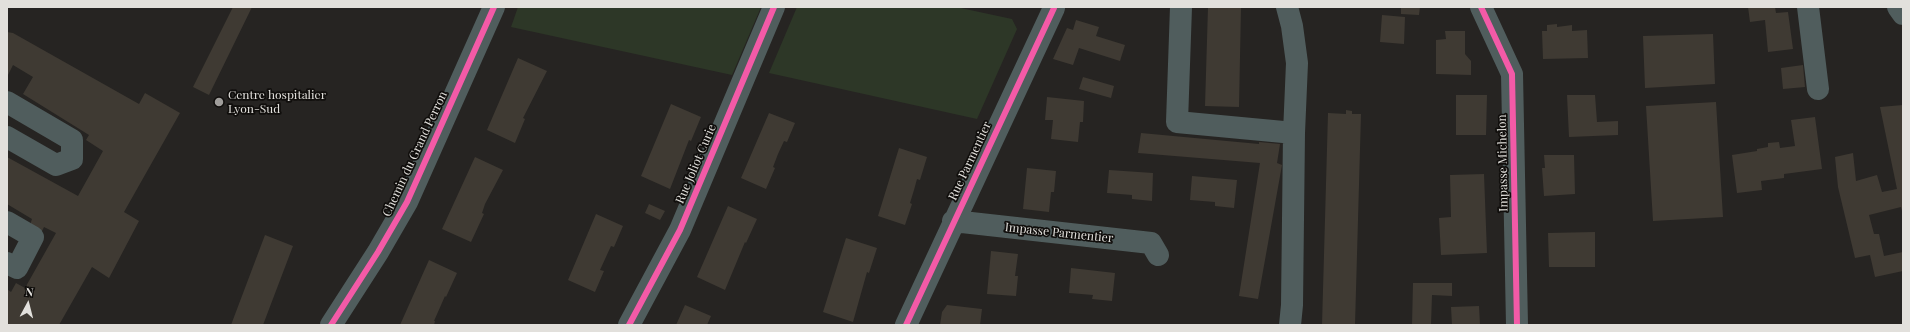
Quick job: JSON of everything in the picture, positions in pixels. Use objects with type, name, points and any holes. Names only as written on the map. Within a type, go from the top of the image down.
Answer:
[{"type":"street","name":"Chemin du Grand Perron","points":[[331,325],[374,259],[407,202],[494,7]]},
{"type":"street","name":"Rue Joliot Curie","points":[[629,325],[680,230],[774,7]]},
{"type":"street","name":"Rue Parmentier","points":[[906,325],[1054,7]]},
{"type":"street","points":[[1182,7],[1177,122],[1294,133]]},
{"type":"street","points":[[1287,7],[1292,26],[1297,63],[1294,133],[1292,304],[1290,325]]},
{"type":"street","name":"Impasse Michelon","points":[[1481,7],[1512,74],[1517,325]]},
{"type":"street","points":[[1808,7],[1818,89]]},
{"type":"street","points":[[1898,7],[1903,14]]},
{"type":"street","points":[[7,102],[72,140],[72,159],[56,165],[7,137]]},
{"type":"street","name":"Impasse Parmentier","points":[[954,221],[1151,243],[1158,255]]},
{"type":"street","points":[[7,222],[34,237],[17,268],[7,263]]},
{"type":"green space","points":[[518,7],[761,7],[732,75],[511,27]]},
{"type":"green space","points":[[797,7],[956,7],[1012,19],[1017,29],[977,119],[769,73]]},
{"type":"building","points":[[233,7],[252,7],[209,95],[193,87]]},
{"type":"building","points":[[1208,7],[1241,7],[1239,107],[1205,106]]},
{"type":"building","points":[[1401,7],[1420,7],[1419,15],[1401,14]]},
{"type":"building","points":[[1748,7],[1775,7],[1776,13],[1788,12],[1793,49],[1768,52],[1765,20],[1750,22]]},
{"type":"building","points":[[1382,15],[1405,17],[1404,44],[1380,42]]},
{"type":"building","points":[[1076,20],[1099,27],[1096,36],[1125,45],[1120,61],[1079,48],[1073,65],[1053,59],[1067,28],[1073,30]]},
{"type":"building","points":[[1557,24],[1557,27],[1572,25],[1572,31],[1587,30],[1588,58],[1543,59],[1542,31],[1547,31],[1547,25]]},
{"type":"building","points":[[1445,31],[1465,31],[1465,54],[1471,61],[1471,75],[1436,74],[1436,40],[1446,39]]},
{"type":"building","points":[[7,32],[13,33],[139,104],[145,93],[180,113],[124,212],[139,221],[109,278],[92,267],[59,325],[7,325],[7,289],[11,292],[16,283],[25,288],[56,233],[44,227],[40,235],[29,228],[32,219],[7,204],[7,157],[78,196],[103,151],[86,140],[89,135],[23,94],[33,77],[13,65],[7,77]]},
{"type":"building","points":[[1713,34],[1715,84],[1645,88],[1643,36]]},
{"type":"building","points":[[518,58],[547,71],[523,118],[525,119],[515,143],[487,130]]},
{"type":"building","points":[[1803,65],[1805,87],[1783,89],[1781,68]]},
{"type":"building","points":[[1083,77],[1114,86],[1111,98],[1079,89]]},
{"type":"building","points":[[1456,95],[1487,95],[1486,135],[1456,135]]},
{"type":"building","points":[[1567,95],[1595,95],[1597,122],[1618,121],[1618,135],[1569,137]]},
{"type":"building","points":[[1047,97],[1084,101],[1083,122],[1080,122],[1078,142],[1051,139],[1053,120],[1045,120]]},
{"type":"building","points":[[1716,102],[1723,217],[1653,221],[1646,106]]},
{"type":"building","points":[[671,104],[701,117],[691,141],[689,140],[670,189],[641,176]]},
{"type":"building","points":[[1903,105],[1903,215],[1901,207],[1869,215],[1874,234],[1879,234],[1884,256],[1903,252],[1903,271],[1875,277],[1870,255],[1855,258],[1838,187],[1835,157],[1853,153],[1856,181],[1877,175],[1882,192],[1897,189],[1880,107]]},
{"type":"building","points":[[1346,110],[1352,111],[1352,114],[1361,114],[1355,325],[1322,325],[1328,113],[1346,114]]},
{"type":"building","points":[[769,113],[795,123],[787,142],[784,141],[778,154],[773,167],[775,168],[766,189],[741,178]]},
{"type":"building","points":[[1815,117],[1822,169],[1784,174],[1784,178],[1761,181],[1762,190],[1737,193],[1732,155],[1757,151],[1757,149],[1768,147],[1768,143],[1779,142],[1780,148],[1795,146],[1791,120]]},
{"type":"building","points":[[1141,133],[1259,144],[1259,142],[1280,144],[1277,163],[1282,165],[1258,299],[1239,296],[1260,163],[1138,153]]},
{"type":"building","points":[[899,148],[927,157],[920,180],[917,179],[910,203],[912,204],[905,225],[878,216]]},
{"type":"building","points":[[1544,155],[1574,155],[1575,194],[1544,196],[1542,168],[1545,168]]},
{"type":"building","points":[[475,157],[503,170],[485,204],[482,213],[484,214],[471,242],[442,229]]},
{"type":"building","points":[[1027,168],[1056,171],[1054,192],[1051,192],[1049,212],[1023,209]]},
{"type":"building","points":[[1109,170],[1153,173],[1152,201],[1132,199],[1132,195],[1107,193]]},
{"type":"building","points":[[1484,174],[1487,253],[1441,255],[1439,218],[1451,217],[1450,175]]},
{"type":"building","points":[[1192,176],[1237,180],[1234,208],[1215,206],[1215,202],[1190,200]]},
{"type":"building","points":[[649,204],[665,211],[660,220],[645,213]]},
{"type":"building","points":[[728,206],[757,219],[746,243],[745,242],[725,290],[697,277]]},
{"type":"building","points":[[596,214],[623,226],[614,247],[611,246],[600,270],[604,271],[595,292],[568,280]]},
{"type":"building","points":[[1595,232],[1595,267],[1549,267],[1548,233]]},
{"type":"building","points":[[265,235],[293,246],[263,325],[231,325]]},
{"type":"building","points":[[846,238],[877,248],[869,273],[867,272],[853,322],[823,312]]},
{"type":"building","points":[[991,251],[1018,254],[1015,276],[1018,276],[1016,296],[987,294]]},
{"type":"building","points":[[429,260],[457,273],[446,297],[445,296],[434,321],[434,325],[400,325]]},
{"type":"building","points":[[1071,268],[1115,273],[1112,301],[1092,299],[1093,295],[1069,293]]},
{"type":"building","points":[[1413,283],[1452,283],[1452,296],[1432,295],[1431,325],[1412,325]]},
{"type":"building","points":[[685,305],[711,316],[707,325],[676,325]]},
{"type":"building","points":[[947,305],[982,309],[980,325],[940,325],[942,312]]},
{"type":"building","points":[[1479,306],[1480,325],[1452,325],[1451,307]]},
{"type":"cycle path","points":[[331,325],[378,252],[407,202],[494,7]]},
{"type":"cycle path","points":[[629,325],[680,230],[774,7]]},
{"type":"cycle path","points":[[1481,7],[1512,74],[1517,325]]},
{"type":"cycle path","points":[[906,325],[1054,8]]},
{"type":"place","name":"Centre hospitalier Lyon-Sud","points":[[219,102]]}]
